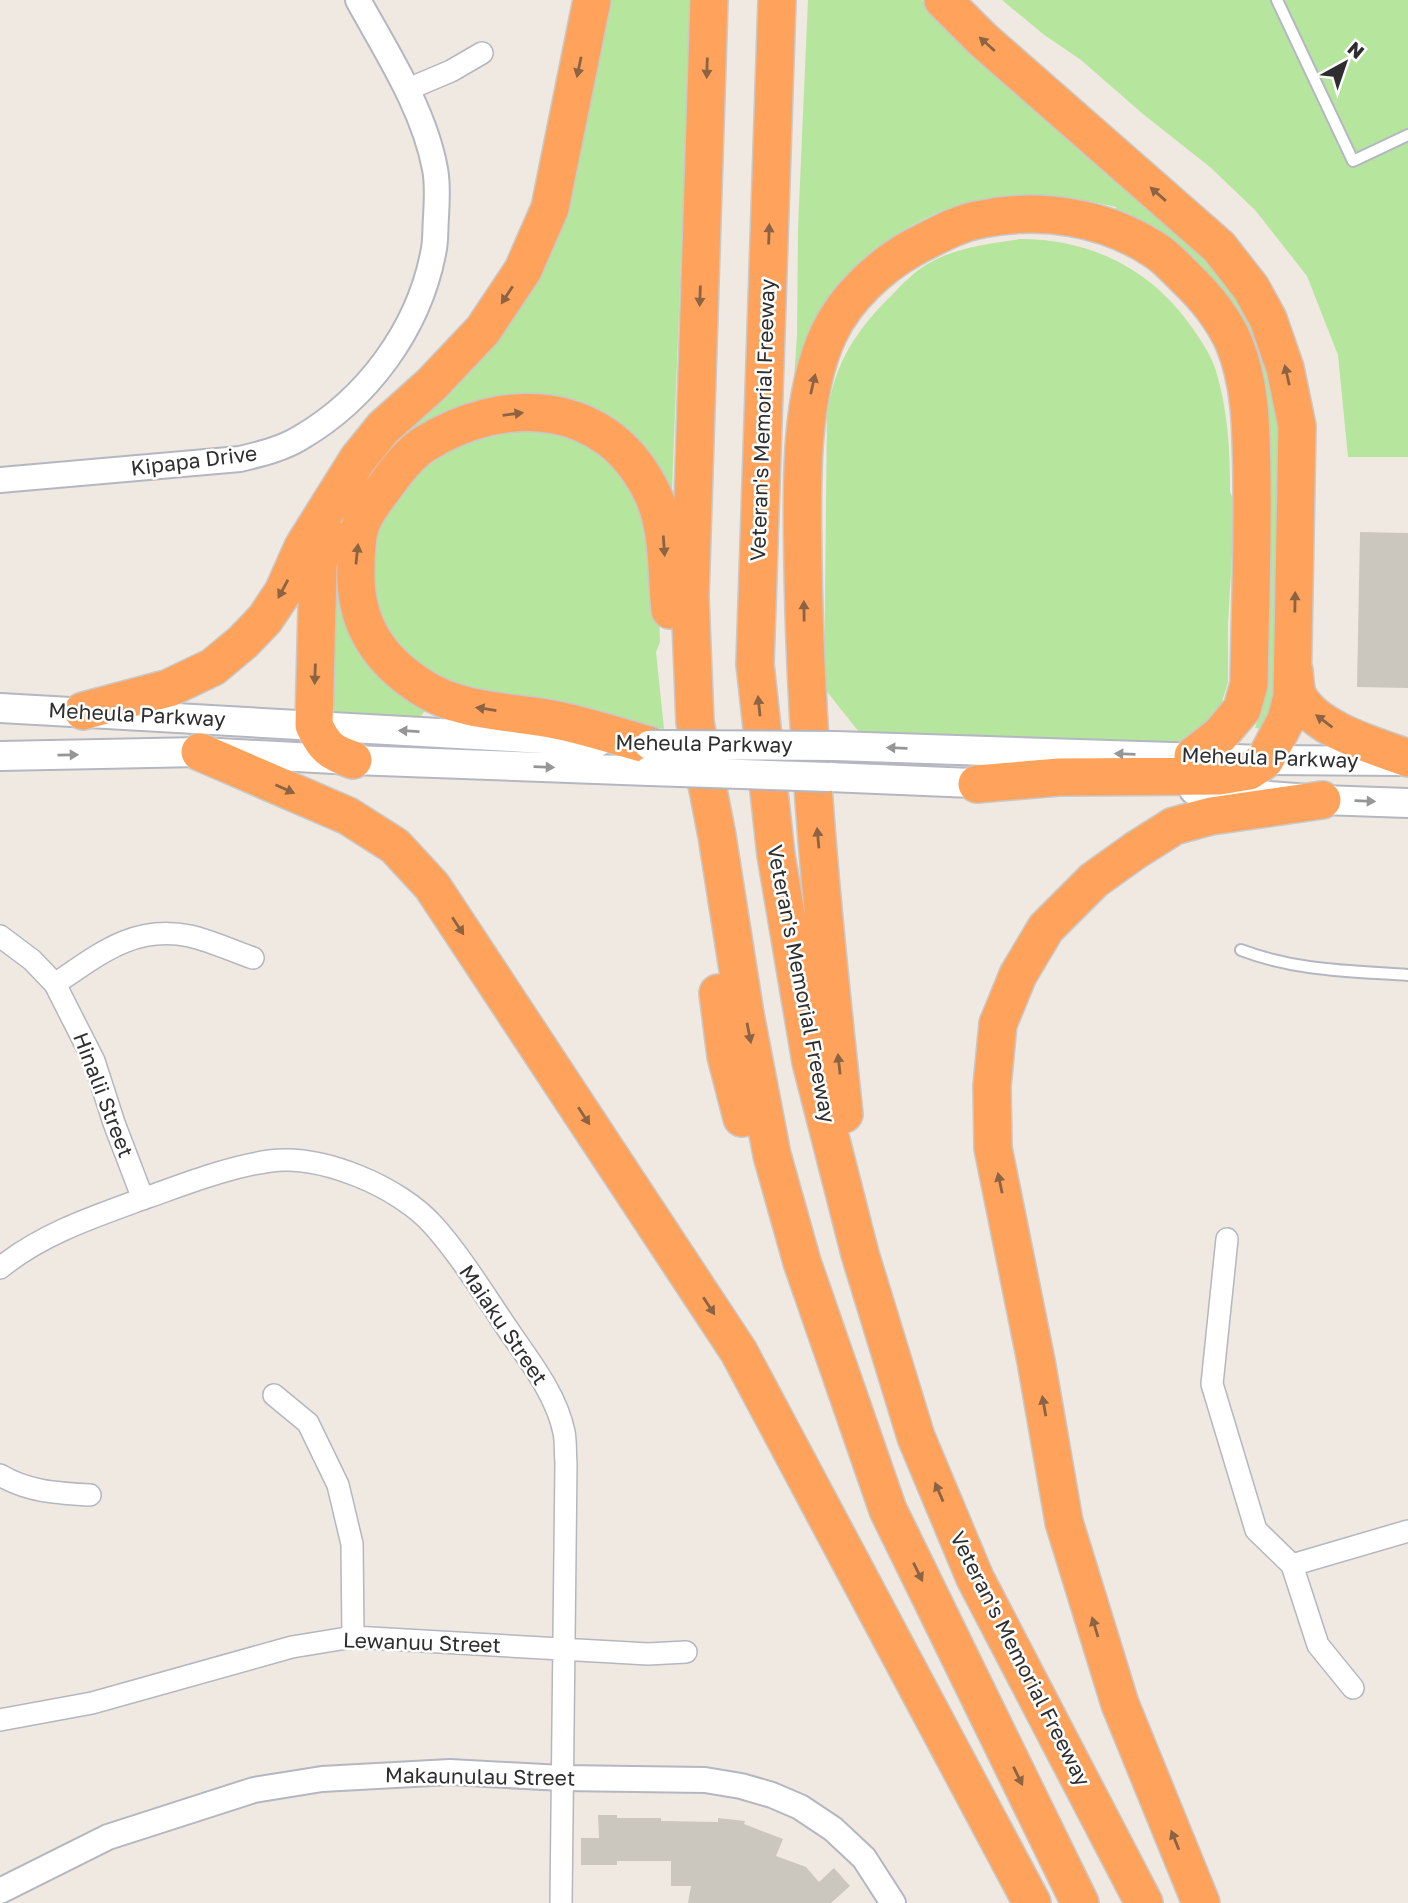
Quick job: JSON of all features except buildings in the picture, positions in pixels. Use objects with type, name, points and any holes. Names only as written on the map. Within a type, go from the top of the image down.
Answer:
[{"type":"highway","points":[[83,711],[169,688],[213,667],[243,642],[265,619],[283,592],[303,547],[358,459],[383,428],[432,384],[483,330],[523,270],[550,208],[592,0]]},
{"type":"highway","points":[[709,0],[690,597],[695,722],[772,1155],[802,1262],[888,1510]]},
{"type":"highway","name":"Veteran's Memorial Freeway","points":[[777,0],[755,664],[776,855],[811,1062],[860,1254],[916,1437],[975,1578],[1144,1903]]},
{"type":"highway","points":[[943,0],[982,40],[1219,247],[1251,288],[1268,319],[1285,368],[1297,426],[1292,697],[1286,720],[1265,760],[1250,771],[1219,776],[1059,777],[977,784]]},
{"type":"highway","points":[[860,1254],[830,986],[805,673],[802,512],[807,409],[829,331],[858,290],[895,258],[946,231],[978,219],[1029,214],[1079,218],[1116,230],[1157,251],[1193,284],[1215,310],[1234,343],[1251,405],[1253,520],[1249,684],[1242,709],[1220,735],[1193,756]]},
{"type":"highway","points":[[649,758],[553,719],[458,705],[424,689],[389,663],[368,632],[357,599],[357,547],[361,523],[399,466],[421,446],[486,417],[531,411],[565,417],[600,432],[630,457],[653,494],[663,521],[688,811],[706,891],[726,1056],[747,1138],[792,1284],[888,1510],[1080,1903]]},
{"type":"highway","points":[[340,486],[326,522],[318,566],[314,725],[322,743],[334,754],[353,760]]},
{"type":"highway","points":[[1294,670],[1298,697],[1320,720],[1342,734],[1408,760]]},
{"type":"highway","points":[[200,752],[348,816],[395,846],[432,886],[739,1352],[1032,1903]]},
{"type":"highway","points":[[1201,1903],[1119,1704],[1064,1521],[1036,1361],[993,1148],[992,1086],[998,1024],[1018,975],[1046,928],[1094,880],[1174,826],[1211,816],[1322,800]]},
{"type":"main road","name":"Meheula Parkway","points":[[0,708],[314,725],[830,776],[977,784],[1192,790],[1322,800],[1408,803]]},
{"type":"main road","name":"Meheula Parkway","points":[[0,756],[200,752],[353,760],[649,758],[835,747],[1265,760],[1408,760]]},
{"type":"street","name":"Kipapa Drive","points":[[0,480],[240,459],[299,439],[339,411],[374,378],[420,302],[434,253],[436,171],[428,138],[358,0]]},
{"type":"street","points":[[406,90],[451,71],[482,53]]},
{"type":"street","points":[[55,984],[109,947],[144,935],[191,936],[253,958]]},
{"type":"street","name":"Hinalii Street","points":[[0,936],[32,960],[55,984],[94,1061],[143,1199]]},
{"type":"street","name":"Maiaku Street","points":[[0,1268],[47,1236],[212,1174],[272,1161],[310,1163],[343,1170],[408,1203],[433,1225],[480,1287],[552,1397],[564,1432],[566,1477],[561,1903]]},
{"type":"street","points":[[1227,1238],[1212,1384],[1256,1530],[1292,1565],[1318,1645],[1353,1688]]},
{"type":"street","points":[[274,1395],[308,1423],[338,1485],[352,1544],[353,1637]]},
{"type":"street","points":[[0,1475],[47,1493],[90,1495]]},
{"type":"street","points":[[1292,1565],[1408,1531]]},
{"type":"street","name":"Lewanuu Street","points":[[0,1720],[92,1703],[292,1647],[353,1637],[648,1654],[687,1652]]},
{"type":"street","name":"Makaunulau Street","points":[[0,1891],[108,1836],[254,1790],[322,1779],[450,1772],[562,1778],[705,1780],[772,1795],[800,1807],[833,1829],[864,1858],[893,1903]]},
{"type":"lane","points":[[1277,0],[1353,160],[1408,135]]},
{"type":"lane","points":[[1241,950],[1270,961],[1308,967],[1408,975]]},
{"type":"green space","points":[[600,0],[691,0],[671,517],[614,428],[431,424],[342,569],[429,705],[419,719],[331,715],[337,561],[360,487],[379,461],[501,329]]},
{"type":"green space","points":[[808,0],[922,0],[959,39],[1213,257],[1274,364],[1288,494],[1272,730],[1255,728],[1259,716],[1263,676],[1259,390],[1115,215],[1116,207],[1045,196],[982,199],[952,207],[893,237],[863,259],[870,262],[854,277],[791,422],[797,335],[798,228]]},
{"type":"green space","points":[[1002,0],[1408,0],[1408,457],[1348,457],[1338,355],[1307,276],[1255,210],[1210,167],[1081,60],[1043,34]]},
{"type":"green space","points":[[1021,239],[1047,240],[1096,252],[1139,275],[1177,308],[1203,344],[1216,371],[1228,431],[1230,492],[1235,502],[1228,624],[1228,682],[1214,718],[1187,739],[1174,743],[1132,743],[859,732],[824,688],[827,415],[841,364],[868,321],[901,285],[922,268],[943,256],[965,249]]},
{"type":"green space","points":[[511,427],[562,434],[583,443],[624,478],[641,507],[659,610],[660,642],[656,652],[664,729],[478,704],[425,683],[385,627],[376,598],[373,557],[379,531],[394,498],[431,457]]}]
